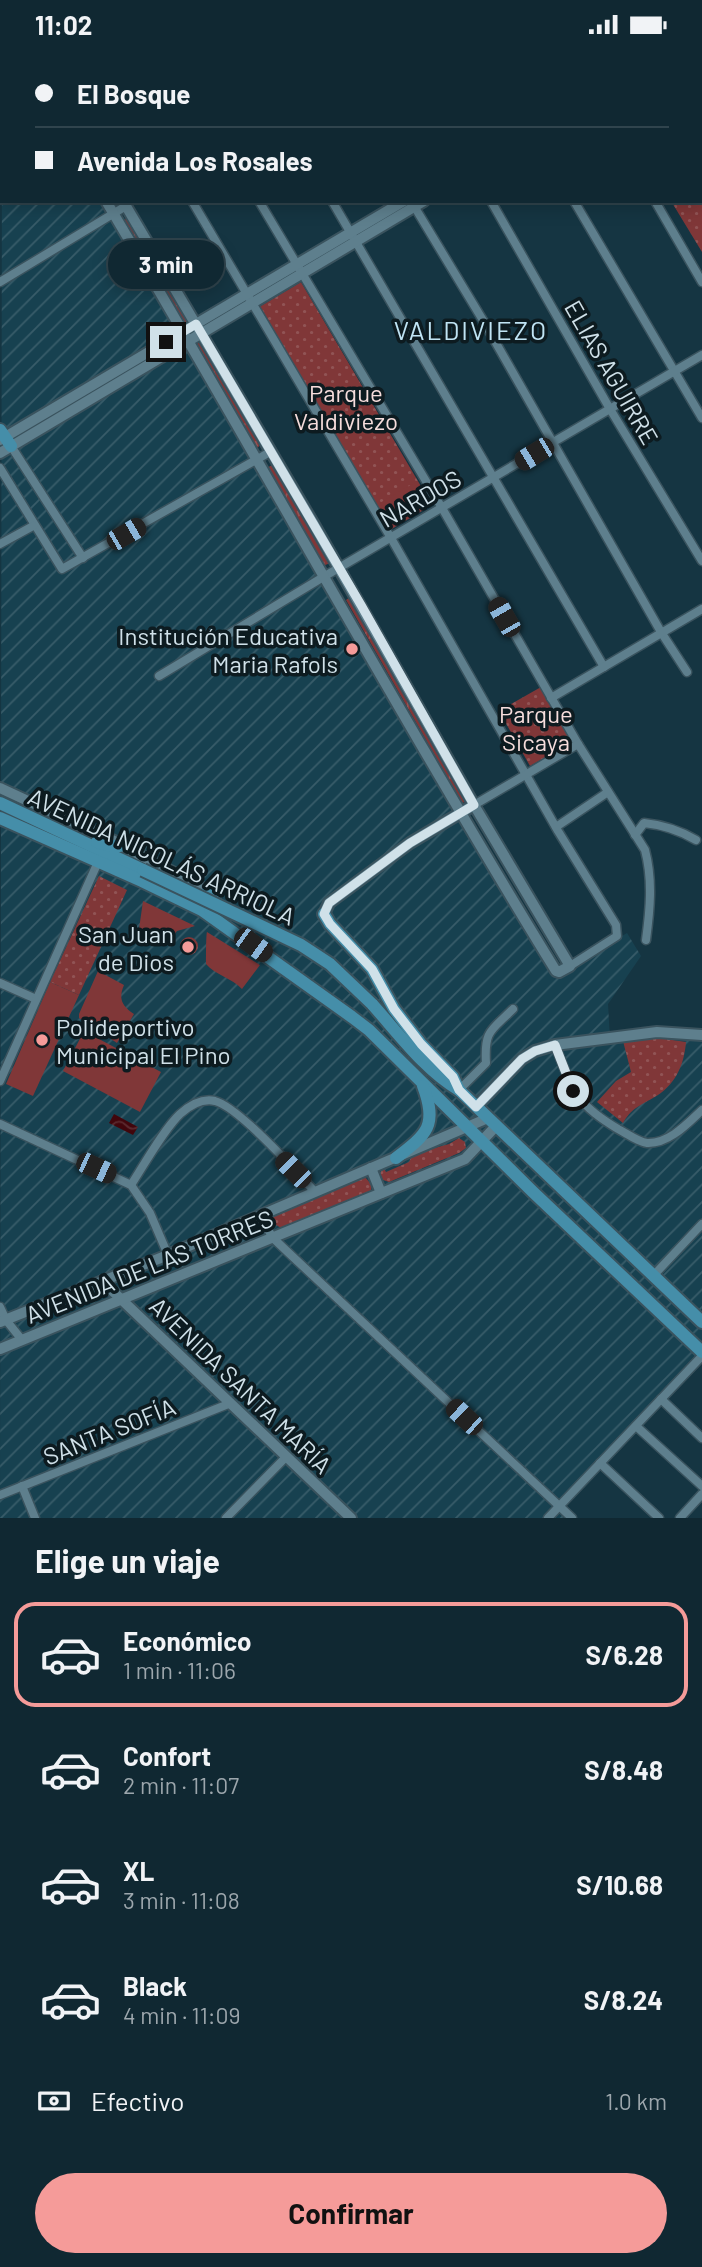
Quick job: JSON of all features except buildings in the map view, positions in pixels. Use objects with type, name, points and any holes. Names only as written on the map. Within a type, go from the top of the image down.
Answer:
[{"type":"main road","points":[[0,803],[22,807],[103,845],[120,846]]},
{"type":"main road","name":"AVENIDA NICOLÁS ARRIOLA","points":[[0,803],[301,945],[331,964],[416,1053],[447,1083],[459,1090]]},
{"type":"main road","name":"AVENIDA NICOLÁS ARRIOLA","points":[[0,821],[99,862],[208,913],[369,1030],[702,1354]]},
{"type":"main road","points":[[208,891],[215,898],[208,913]]},
{"type":"main road","points":[[324,914],[372,969],[394,1009],[421,1044],[453,1077],[459,1090],[702,1322]]},
{"type":"main road","points":[[396,1158],[420,1139],[431,1120],[422,1082]]},
{"type":"street","points":[[107,203],[460,813],[559,972],[617,936],[616,925],[556,827],[391,538],[193,203]]},
{"type":"street","points":[[260,203],[442,508],[578,744],[645,850],[650,867],[646,940]]},
{"type":"street","points":[[333,203],[604,667]]},
{"type":"street","points":[[83,558],[3,441],[413,203],[554,442],[661,632],[687,672]]},
{"type":"street","name":"ELIAS AGUIRRE","points":[[492,203],[702,561]]},
{"type":"street","points":[[575,203],[702,418]]},
{"type":"street","points":[[656,203],[702,282]]},
{"type":"street","points":[[0,282],[113,214],[125,204],[570,966]]},
{"type":"street","name":"NARDOS","points":[[159,676],[702,355]]},
{"type":"street","points":[[0,468],[33,526],[62,569],[270,452]]},
{"type":"street","points":[[0,544],[33,526]]},
{"type":"street","points":[[551,698],[702,609]]},
{"type":"street","points":[[324,914],[329,903],[410,843],[578,744]]},
{"type":"street","points":[[0,788],[92,830],[208,891]]},
{"type":"street","points":[[556,827],[608,792]]},
{"type":"street","points":[[635,835],[644,823],[663,825],[696,840]]},
{"type":"street","points":[[0,1081],[99,862]]},
{"type":"street","points":[[529,927],[542,919]]},
{"type":"street","points":[[0,983],[36,999]]},
{"type":"street","points":[[459,1090],[486,1063],[487,1035],[513,1009]]},
{"type":"street","points":[[476,1107],[522,1059],[535,1051],[555,1045],[657,1032],[702,1035]]},
{"type":"street","points":[[555,1045],[573,1091],[584,1105],[631,1136],[648,1143],[667,1138],[682,1129],[702,1110]]},
{"type":"street","points":[[131,1185],[177,1116],[193,1105],[214,1101],[232,1110],[314,1192]]},
{"type":"street","name":"AVENIDA DE LAS TORRES","points":[[3,1321],[168,1255],[467,1127],[492,1122]]},
{"type":"street","name":"AVENIDA DE LAS TORRES","points":[[0,1349],[465,1159],[482,1142],[492,1122]]},
{"type":"street","points":[[0,1124],[131,1185],[150,1213],[168,1255]]},
{"type":"street","points":[[371,1168],[381,1193]]},
{"type":"street","points":[[260,1216],[273,1238],[572,1518]]},
{"type":"street","points":[[653,1276],[702,1224]]},
{"type":"street","name":"AVENIDA SANTA MARÍA","points":[[102,1281],[351,1518]]},
{"type":"street","points":[[0,1307],[3,1321],[22,1340]]},
{"type":"street","points":[[548,1518],[702,1354]]},
{"type":"street","points":[[661,1399],[702,1439]]},
{"type":"street","name":"SANTA SOFÍA","points":[[0,1495],[231,1403]]},
{"type":"street","points":[[636,1426],[702,1486]]},
{"type":"street","points":[[226,1518],[286,1457]]},
{"type":"street","points":[[600,1464],[659,1518]]},
{"type":"street","points":[[22,1486],[35,1518]]},
{"type":"street","points":[[680,1518],[702,1494]]},
{"type":"shaded area","points":[[2,203],[104,203],[557,976],[627,933],[641,956],[608,1004],[610,1040],[658,1035],[702,1038],[702,1361],[695,1356],[554,1506],[567,1518],[0,1518]]},
{"type":"green space","points":[[672,203],[702,203],[702,252]]},
{"type":"green space","points":[[129,217],[190,322],[184,325],[123,221]]},
{"type":"green space","name":"Parque Valdiviezo","points":[[301,282],[432,505],[390,530],[259,307]]},
{"type":"green space","points":[[202,342],[260,445],[256,450],[195,343]]},
{"type":"green space","points":[[272,465],[330,563],[323,566],[265,469]]},
{"type":"green space","points":[[414,483],[427,505],[392,524],[380,503]]},
{"type":"green space","points":[[350,597],[471,800],[462,803],[346,600]]},
{"type":"green space","name":"Parque Sicaya","points":[[541,687],[572,742],[530,766],[499,711]]},
{"type":"green space","points":[[99,876],[127,890],[79,995],[50,982]]},
{"type":"green space","points":[[143,901],[195,926],[177,931],[170,940],[160,941],[139,929]]},
{"type":"green space","points":[[207,932],[260,965],[242,989],[206,964]]},
{"type":"green space","points":[[185,937],[193,937],[198,946],[196,953],[185,955],[180,950],[180,942]]},
{"type":"green space","points":[[98,971],[124,985],[122,1002],[134,1014],[117,1043],[79,1018]]},
{"type":"green space","name":"Polideportivo Municipal El Pino","points":[[50,982],[79,995],[33,1096],[6,1084]]},
{"type":"green space","points":[[84,1031],[161,1072],[140,1112],[63,1071]]},
{"type":"green space","points":[[659,1038],[686,1042],[677,1075],[667,1088],[636,1108],[623,1123],[597,1102],[616,1081],[631,1072],[623,1041]]},
{"type":"green space","points":[[459,1138],[465,1142],[466,1148],[459,1153],[389,1182],[383,1180],[380,1174],[383,1167],[386,1172],[409,1162],[413,1154],[449,1144]]},
{"type":"green space","points":[[364,1176],[372,1185],[371,1191],[281,1228],[273,1223],[273,1214]]},
{"type":"water","points":[[114,1114],[138,1127],[133,1135],[109,1123]]},
{"type":"place","name":"Institución Educativa Maria Rafols","points":[[352,649]]},
{"type":"place","name":"San Juan de Dios","points":[[188,947]]},
{"type":"place","name":"Polideportivo Municipal El Pino","points":[[42,1040]]},
{"type":"district","name":"VALDIVIEZO","points":[[471,329]]},
{"type":"route","points":[[166,342],[196,324],[361,605],[474,805],[410,843],[329,903],[324,914],[372,969],[394,1009],[421,1044],[453,1077],[459,1090],[476,1107],[522,1059],[535,1051],[555,1045],[573,1091]]}]
